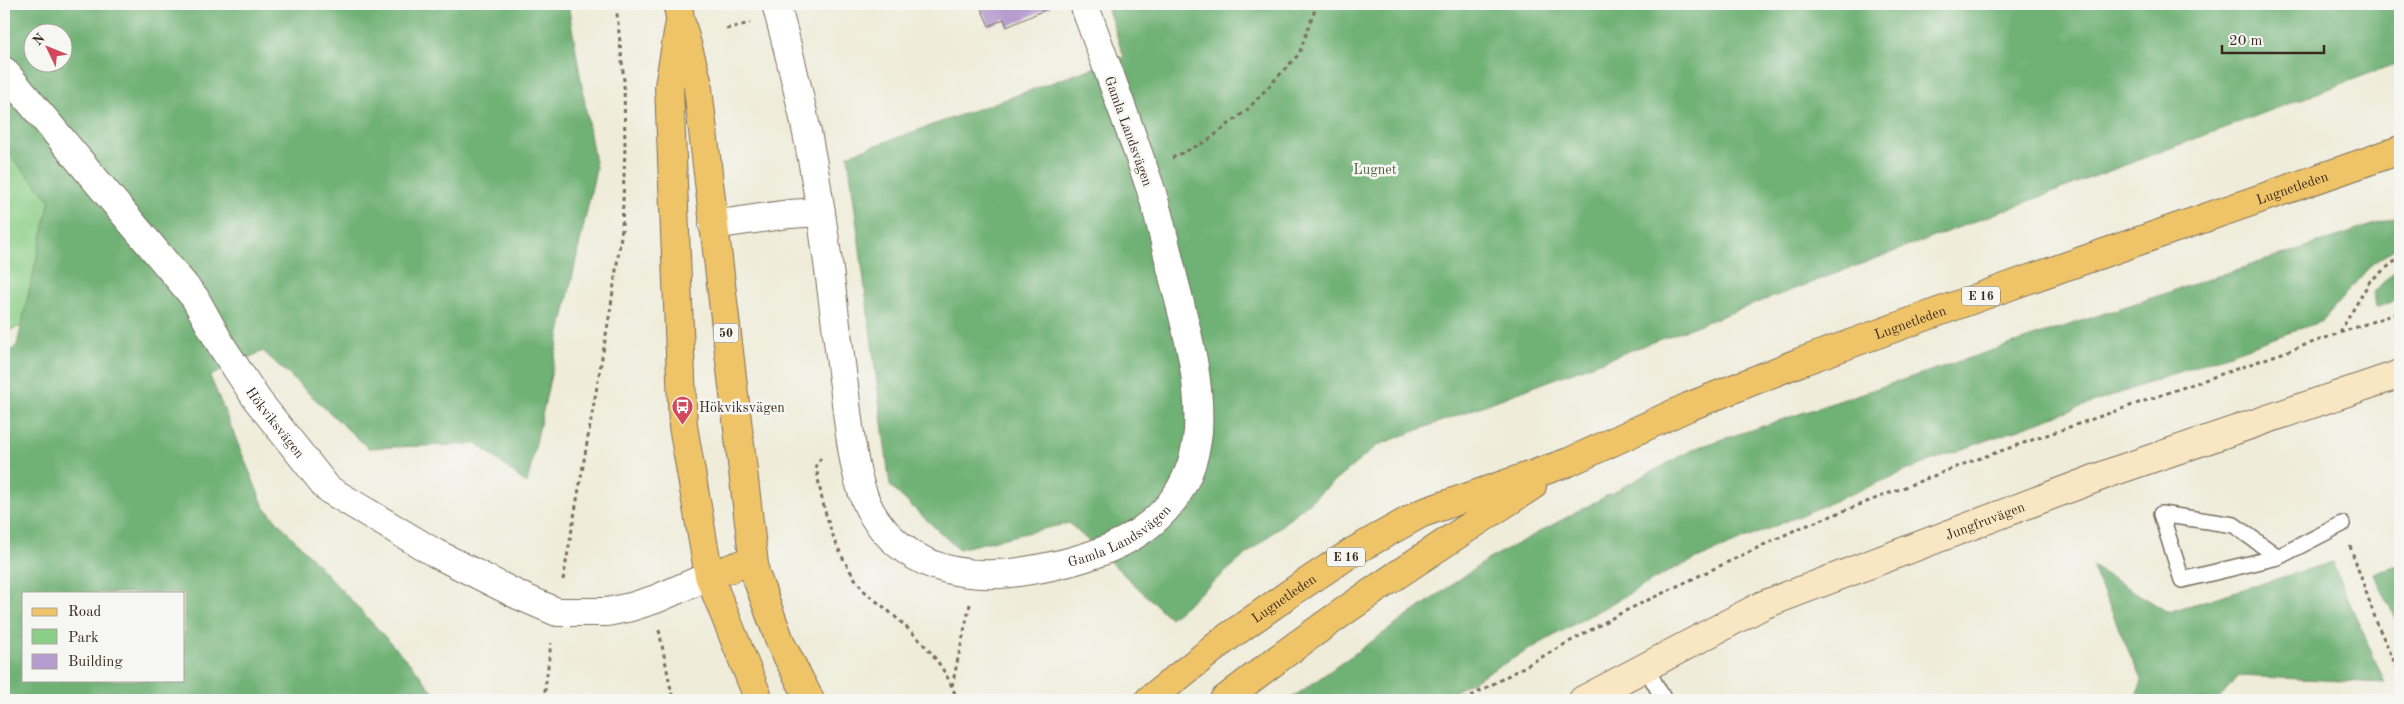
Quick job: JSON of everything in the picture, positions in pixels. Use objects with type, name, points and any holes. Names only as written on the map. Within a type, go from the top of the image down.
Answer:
[{"type":"main road","name":"50","points":[[679,11],[697,80],[755,573],[781,644],[810,700]]},
{"type":"main road","name":"50","points":[[679,11],[669,86],[683,426],[709,576],[759,700]]},
{"type":"main road","name":"Lugnetleden","points":[[1149,700],[1236,631],[1354,551],[1422,513],[1569,462],[1688,407],[1800,362],[2021,282],[2400,150]]},
{"type":"main road","points":[[675,227],[713,225]]},
{"type":"main road","name":"Lugnetleden","points":[[1224,700],[1279,657],[1431,552],[1569,462]]},
{"type":"main road","name":"Hökviksvägen","points":[[709,576],[753,560]]},
{"type":"street","name":"Gamla Landsvägen","points":[[776,4],[795,76],[821,212],[852,443],[864,496],[875,519],[895,542],[924,563],[953,572],[976,574],[1031,571],[1101,553],[1125,541],[1161,514],[1176,496],[1190,468],[1198,431],[1195,364],[1150,189],[1084,4]]},
{"type":"street","name":"Hökviksvägen","points":[[4,71],[195,298],[221,345],[258,402],[328,489],[435,553],[520,596],[557,612],[607,612],[656,599],[709,576]]},
{"type":"street","points":[[713,225],[790,214],[821,212]]},
{"type":"street","name":"Jungfruvägen","points":[[1583,700],[1645,666],[1772,602],[2115,471],[2400,374]]},
{"type":"lane","points":[[2278,557],[2234,525],[2161,514],[2182,580],[2278,557],[2342,524]]},
{"type":"lane","points":[[1645,666],[1664,700]]},
{"type":"path","points":[[546,700],[548,658],[610,312],[622,229],[625,148],[624,91],[616,4]]},
{"type":"path","points":[[1144,172],[1207,141],[1247,110],[1299,54],[1317,4]]},
{"type":"path","points":[[2340,333],[2370,281],[2400,257]]},
{"type":"path","points":[[1464,700],[1624,612],[1795,530],[1969,462],[2400,312]]},
{"type":"path","points":[[852,443],[830,447],[816,465],[822,506],[842,560],[863,590],[928,648],[950,680],[957,700]]},
{"type":"path","points":[[2342,524],[2378,626],[2400,674]]},
{"type":"path","points":[[952,687],[976,574]]},
{"type":"path","points":[[656,599],[657,615],[673,700]]},
{"type":"green space","points":[[4,4],[568,4],[596,169],[527,484],[478,444],[368,448],[263,351],[210,376],[264,507],[416,670],[439,700],[4,700],[4,357],[17,345],[50,200],[4,149]]},
{"type":"green space","name":"Lugnet","points":[[1106,4],[2400,4],[2400,62],[1378,445],[1170,618],[1069,523],[958,549],[890,486],[848,155],[1124,57]]},
{"type":"green space","points":[[4,106],[74,198],[40,320],[4,332]]},
{"type":"green space","points":[[2400,216],[2400,245],[2372,264],[2322,321],[1932,460],[1673,569],[1439,700],[1289,700],[1487,560],[1696,448]]},
{"type":"green space","points":[[2400,265],[2400,299],[2375,308],[2373,293]]},
{"type":"green space","points":[[2332,562],[2385,683],[2239,676],[2217,700],[2134,700],[2142,682],[2092,566],[2168,612]]},
{"type":"green space","points":[[2400,564],[2400,629],[2374,573]]},
{"type":"building","points":[[979,4],[1050,4],[1051,7],[1007,27],[1004,19],[989,26]]},
{"type":"place","name":"Hökviksvägen","points":[[683,426]]}]
